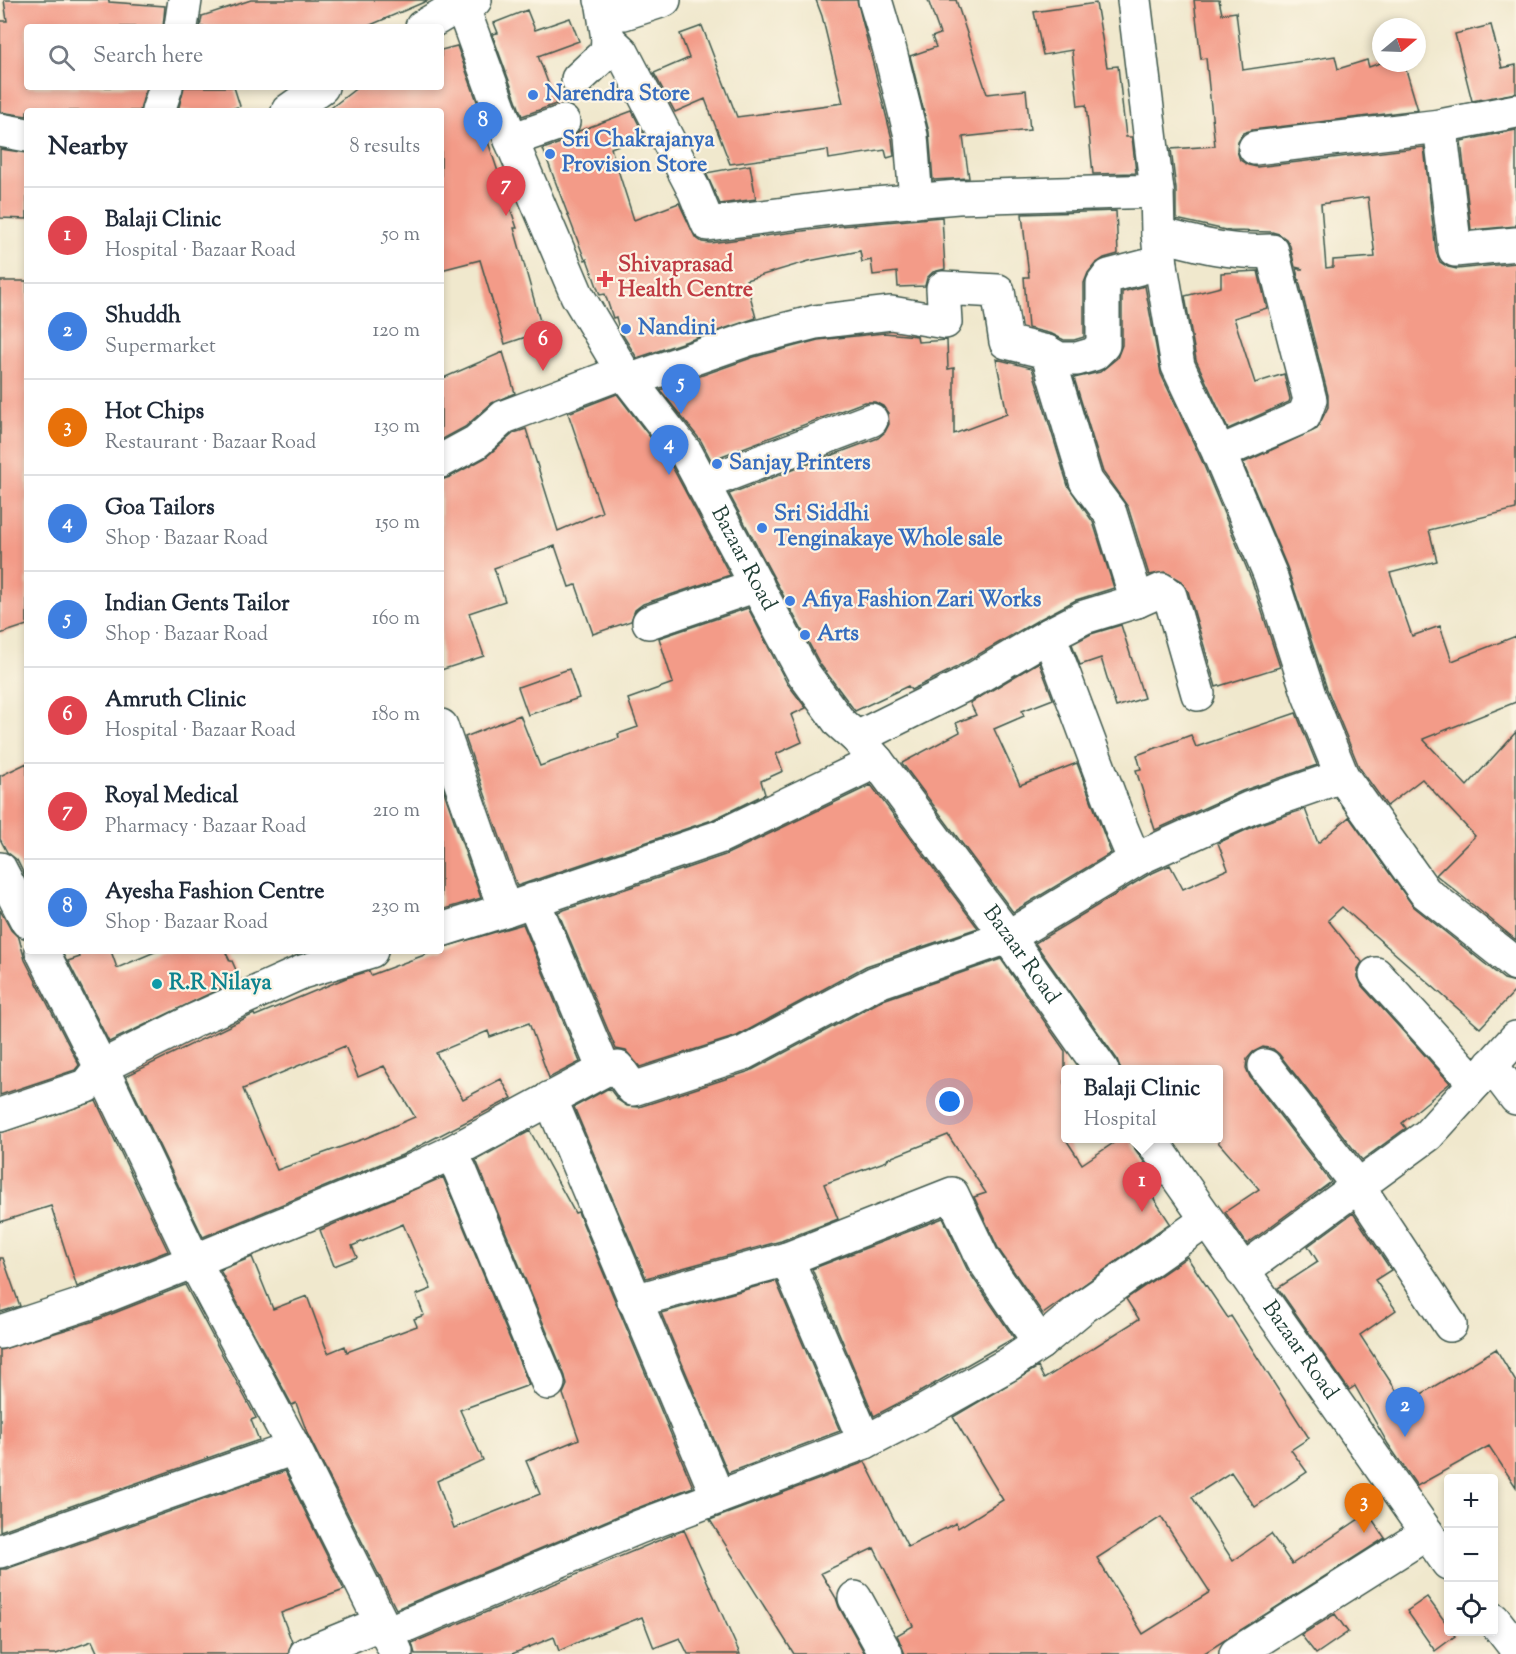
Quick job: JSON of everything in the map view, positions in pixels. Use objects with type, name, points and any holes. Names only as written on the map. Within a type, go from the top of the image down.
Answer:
[{"type":"street","points":[[181,24],[185,0]]},
{"type":"street","points":[[602,0],[624,13],[664,0]]},
{"type":"street","points":[[578,79],[607,52],[608,39],[602,0]]},
{"type":"street","points":[[875,0],[911,136],[915,201]]},
{"type":"street","points":[[1134,0],[1157,191],[1159,250],[1178,366],[1219,453],[1269,574],[1310,695],[1342,776],[1425,892],[1516,964]]},
{"type":"street","points":[[427,24],[465,1]]},
{"type":"street","name":"Bazaar Road","points":[[465,1],[511,140],[577,295],[627,376],[686,453],[804,674],[840,723],[867,749],[1008,937],[1098,1065]]},
{"type":"street","points":[[608,39],[622,52],[694,190],[708,224],[839,207],[958,197],[1157,191]]},
{"type":"street","points":[[159,108],[165,90]]},
{"type":"street","points":[[292,108],[318,90]]},
{"type":"street","points":[[1255,148],[1440,126],[1516,111]]},
{"type":"street","points":[[511,140],[563,122]]},
{"type":"street","points":[[1440,126],[1455,250],[1516,244]]},
{"type":"street","points":[[0,130],[24,134]]},
{"type":"street","points":[[1159,250],[1217,249],[1248,252],[1272,250],[1310,400],[1304,416],[1219,453]]},
{"type":"street","points":[[444,459],[476,442],[504,417],[749,339],[815,322],[891,313],[945,322],[943,288],[998,291],[1006,342],[1047,352],[1059,359],[1077,359],[1094,354],[1103,345],[1103,284],[1109,276],[1155,264],[1159,250]]},
{"type":"street","points":[[1047,352],[1086,481],[1110,513],[1137,601]]},
{"type":"street","points":[[702,484],[871,420]]},
{"type":"street","points":[[649,622],[757,585]]},
{"type":"street","points":[[444,929],[719,837],[867,749],[964,685],[1049,635],[1084,617],[1137,601],[1162,590],[1170,596],[1198,694]]},
{"type":"street","points":[[1049,635],[1122,830],[1130,849],[1138,858]]},
{"type":"street","points":[[444,733],[519,905],[604,1070]]},
{"type":"street","points":[[0,1332],[88,1303],[194,1262],[450,1153],[604,1070],[618,1068],[633,1089],[744,1053],[875,983],[1008,937],[1138,858],[1250,808],[1342,776]]},
{"type":"street","points":[[0,868],[15,910]]},
{"type":"street","points":[[44,954],[101,1066],[194,1262],[294,1448],[388,1637]]},
{"type":"street","points":[[0,1116],[86,1086],[101,1066],[195,1020],[299,962],[351,954]]},
{"type":"street","points":[[1376,974],[1483,1074],[1516,1098]]},
{"type":"street","points":[[1242,1271],[1428,1135],[1516,1038]]},
{"type":"street","points":[[1265,1066],[1358,1186],[1450,1325]]},
{"type":"street","points":[[550,1098],[718,1497]]},
{"type":"street","name":"Bazaar Road","points":[[1153,1143],[1444,1556]]},
{"type":"street","points":[[450,1153],[460,1170],[548,1383]]},
{"type":"street","points":[[634,1301],[787,1259],[952,1194],[983,1259],[1040,1343]]},
{"type":"street","points":[[306,1654],[388,1637],[639,1527],[865,1442],[963,1390],[1040,1343],[1083,1307],[1207,1220]]},
{"type":"street","points":[[787,1259],[865,1442]]},
{"type":"street","points":[[0,1551],[294,1448]]},
{"type":"street","points":[[1236,1654],[1426,1533]]},
{"type":"street","points":[[855,1598],[886,1654]]},
{"type":"street","points":[[1498,1625],[1516,1648]]},
{"type":"building","points":[[4,0],[109,0],[109,2],[165,6],[163,24],[24,24],[24,90],[145,90],[141,108],[24,108],[24,116],[0,112],[0,21],[7,21]]},
{"type":"building","points":[[251,0],[429,0],[373,24],[201,24],[202,16]]},
{"type":"building","points":[[816,0],[857,0],[892,139],[894,156],[887,158],[885,150],[829,159],[828,150],[730,164],[705,99],[675,112],[654,73],[689,58],[680,34],[702,26],[737,117],[843,103]]},
{"type":"building","points":[[928,0],[956,0],[987,94],[1026,90],[1030,130],[963,137],[969,178],[933,180],[929,132],[910,56],[936,47],[932,37],[940,34]]},
{"type":"building","points":[[1194,0],[1219,0],[1222,14],[1236,12],[1243,70],[1335,56],[1338,69],[1367,60],[1369,67],[1372,66],[1372,72],[1407,72],[1418,110],[1252,130],[1243,133],[1238,141],[1237,151],[1240,160],[1257,167],[1424,147],[1436,252],[1440,262],[1457,269],[1516,263],[1516,509],[1429,530],[1437,561],[1390,573],[1412,636],[1440,626],[1452,661],[1516,636],[1516,702],[1423,739],[1467,786],[1516,732],[1516,940],[1436,875],[1475,836],[1422,779],[1387,806],[1359,767],[1327,689],[1287,567],[1243,463],[1317,429],[1328,407],[1328,395],[1296,269],[1303,269],[1295,267],[1286,239],[1272,232],[1230,231],[1176,219],[1176,189],[1171,149],[1215,146],[1206,58],[1201,59]],"holes":[[[1368,197],[1375,257],[1333,260],[1333,267],[1326,268],[1321,204]]]},
{"type":"building","points":[[1096,3],[1107,67],[1118,66],[1126,137],[1132,137],[1136,173],[1093,174],[1086,105],[1078,106],[1072,50],[1043,55],[1034,12]]},
{"type":"building","points":[[527,10],[535,30],[570,18],[579,41],[538,56],[556,104],[522,116],[492,34],[498,33],[494,23]]},
{"type":"building","points":[[1491,25],[1502,68],[1516,65],[1516,93],[1472,101],[1455,34]]},
{"type":"building","points":[[457,46],[487,129],[484,130],[517,228],[514,228],[540,321],[538,322],[541,332],[505,344],[480,260],[444,269],[444,108],[331,108],[354,90],[444,90],[444,49]]},
{"type":"building","points":[[183,90],[235,90],[240,106],[234,108],[179,108]]},
{"type":"building","points":[[632,111],[644,135],[611,148],[634,220],[679,203],[695,237],[702,242],[710,243],[841,226],[942,217],[945,269],[933,272],[927,278],[925,286],[898,287],[897,272],[873,275],[871,260],[862,262],[860,251],[809,261],[746,280],[756,318],[637,358],[619,329],[616,317],[613,318],[605,294],[600,295],[543,149],[569,140],[579,131]]},
{"type":"building","points":[[1516,130],[1516,226],[1471,230],[1461,141]]},
{"type":"building","points":[[0,149],[24,153],[24,219],[0,218]]},
{"type":"building","points":[[750,165],[756,199],[720,204],[706,173]]},
{"type":"building","points":[[1116,211],[1118,254],[1104,258],[1095,264],[1084,283],[1084,337],[1064,340],[1052,334],[1028,328],[1024,277],[1029,277],[1022,214]]},
{"type":"building","points":[[1258,271],[1267,308],[1234,318],[1255,383],[1284,374],[1290,399],[1289,402],[1228,429],[1196,360],[1185,296],[1221,287],[1221,273]]},
{"type":"building","points":[[0,281],[24,281],[24,626],[0,634]]},
{"type":"building","points":[[1145,286],[1161,374],[1202,461],[1252,581],[1280,667],[1216,687],[1188,591],[1181,581],[1165,572],[1149,575],[1128,507],[1103,472],[1074,378],[1100,372],[1117,358],[1122,345],[1122,292]]},
{"type":"building","points":[[884,333],[917,336],[918,342],[947,340],[948,369],[954,368],[954,434],[1007,414],[996,359],[1032,368],[1068,486],[1093,522],[1114,588],[1076,600],[955,668],[911,690],[908,686],[855,711],[820,664],[729,494],[878,438],[889,424],[888,413],[883,406],[875,402],[864,402],[711,460],[701,441],[660,390],[754,357],[818,340]]},
{"type":"building","points":[[503,352],[515,393],[492,403],[465,427],[444,438],[444,378]]},
{"type":"building","points":[[617,394],[670,463],[730,575],[643,604],[635,610],[631,621],[593,634],[576,585],[569,587],[555,546],[494,568],[505,601],[469,613],[484,656],[444,669],[444,479],[485,458],[514,433],[526,429],[558,531],[602,512],[568,413]]},
{"type":"building","points":[[748,608],[787,683],[806,708],[791,715],[802,742],[776,754],[783,771],[761,781],[765,794],[712,820],[517,886],[465,737],[520,715],[540,766],[619,738],[618,734],[638,727],[628,699],[673,683],[659,638]]},
{"type":"building","points":[[1121,625],[1144,698],[1116,707],[1101,658],[1080,665],[1072,644],[1091,634]]},
{"type":"building","points":[[1039,662],[1053,699],[1022,711],[1024,716],[994,729],[1020,785],[1077,763],[1111,853],[1013,912],[902,763],[960,732],[956,723],[976,715],[970,703]]},
{"type":"building","points":[[569,669],[579,698],[528,715],[518,687]]},
{"type":"building","points":[[1296,713],[1317,765],[1242,791],[1155,830],[1136,770],[1141,769],[1137,755],[1191,735],[1196,747]]},
{"type":"building","points":[[24,764],[24,874],[17,860],[7,852],[0,839],[0,776]]},
{"type":"building","points":[[871,785],[978,928],[866,966],[737,1036],[640,1067],[626,1051],[616,1049],[558,912],[725,855]]},
{"type":"building","points":[[444,792],[481,898],[444,909]]},
{"type":"building","points":[[1305,809],[1318,843],[1349,817],[1413,906],[1504,979],[1516,982],[1516,990],[1480,1028],[1342,907],[1328,920],[1362,962],[1358,969],[1358,977],[1362,986],[1450,1083],[1402,1123],[1406,1128],[1362,1160],[1279,1054],[1273,1049],[1263,1047],[1253,1052],[1247,1059],[1246,1068],[1250,1077],[1331,1182],[1247,1244],[1225,1212],[1259,1189],[1219,1143],[1223,1143],[1223,1065],[1119,1065],[1035,943],[1148,875],[1170,865],[1183,889],[1228,869],[1218,843],[1257,825]]},
{"type":"building","points":[[0,910],[11,930],[19,938],[25,960],[79,1065],[75,1070],[0,1095]]},
{"type":"building","points":[[523,924],[580,1062],[549,1078],[529,1023],[490,1037],[488,1031],[436,1053],[463,1099],[501,1079],[512,1098],[402,1155],[203,1237],[126,1076],[254,1014],[255,1016],[346,978],[369,971],[371,975],[427,954],[444,954],[444,947]],"holes":[[[345,1046],[358,1077],[384,1066],[415,1117],[366,1138],[277,1170],[243,1089]]]},
{"type":"building","points":[[79,954],[112,954],[117,968],[150,954],[226,954],[240,979],[109,1042],[68,961],[80,957]]},
{"type":"building","points":[[1001,959],[1065,1051],[1065,1065],[1061,1065],[1061,1143],[1068,1143],[1082,1164],[1114,1143],[1133,1143],[1147,1166],[1137,1173],[1170,1223],[1043,1314],[999,1250],[974,1197],[986,1193],[948,1135],[824,1184],[838,1219],[781,1241],[646,1278],[574,1107],[609,1088],[618,1100],[627,1106],[639,1107],[750,1071],[883,1000]]},
{"type":"building","points":[[96,1101],[168,1251],[77,1287],[51,1206],[0,1222],[0,1133]]},
{"type":"building","points":[[530,1131],[575,1213],[578,1212],[693,1487],[632,1510],[396,1609],[308,1435],[296,1403],[292,1405],[220,1270],[252,1257],[273,1309],[307,1296],[328,1353],[345,1346],[347,1352],[417,1326],[414,1319],[424,1315],[416,1295],[431,1289],[403,1224],[352,1246],[357,1257],[334,1266],[320,1230],[443,1177],[529,1385],[460,1410],[483,1460],[437,1481],[454,1528],[540,1494],[526,1461],[579,1439],[563,1394],[567,1385],[565,1376],[476,1160]]},
{"type":"building","points":[[1353,1213],[1391,1270],[1375,1280],[1396,1310],[1360,1335],[1405,1404],[1496,1349],[1516,1382],[1516,1487],[1489,1446],[1417,1486],[1388,1444],[1355,1386],[1349,1390],[1278,1288],[1318,1262],[1308,1246]]},
{"type":"building","points":[[943,1218],[967,1269],[1014,1338],[874,1416],[812,1269]]},
{"type":"building","points":[[1187,1257],[1228,1318],[1231,1316],[1309,1438],[1291,1450],[1307,1472],[1255,1507],[1231,1472],[1192,1497],[1233,1561],[1271,1534],[1292,1564],[1368,1513],[1385,1538],[1203,1654],[905,1654],[897,1635],[913,1626],[874,1548],[821,1573],[865,1654],[794,1654],[710,1520],[865,1462],[908,1547],[956,1523],[958,1528],[1003,1500],[953,1417],[1038,1367],[1044,1379],[1139,1319],[1126,1299]],"holes":[[[1161,1517],[1210,1592],[1143,1634],[1097,1558]]]},
{"type":"building","points":[[0,1258],[3,1258],[20,1306],[0,1312]]},
{"type":"building","points":[[776,1281],[840,1431],[728,1473],[661,1313]]},
{"type":"building","points":[[185,1285],[256,1418],[251,1420],[259,1440],[0,1531],[0,1350],[94,1321]]},
{"type":"building","points":[[285,1471],[344,1590],[281,1613],[292,1642],[288,1654],[98,1654],[92,1641],[56,1654],[0,1654],[0,1569],[6,1569]]},
{"type":"building","points":[[684,1530],[740,1654],[688,1654],[680,1638],[654,1648],[642,1617],[559,1651],[554,1637],[512,1654],[415,1654],[412,1643]]},
{"type":"building","points":[[1427,1597],[1444,1620],[1444,1636],[1455,1636],[1435,1651],[1407,1611]]},
{"type":"building","points":[[1335,1614],[1348,1632],[1316,1654],[1301,1635]]},
{"type":"place","name":"Narendra Store","points":[[533,95]]},
{"type":"place","name":"Ayesha Fashion Centre","points":[[483,152]]},
{"type":"place","name":"Sri Chakrajanya Provision Store","points":[[550,154]]},
{"type":"place","name":"Royal Medical","points":[[506,216]]},
{"type":"place","name":"Shivaprasad Health Centre","points":[[605,279]]},
{"type":"place","name":"Nandini","points":[[626,329]]},
{"type":"place","name":"Amruth Clinic","points":[[543,371]]},
{"type":"place","name":"Indian Gents Tailor","points":[[681,414]]},
{"type":"place","name":"Sanjay Printers","points":[[717,464]]},
{"type":"place","name":"Goa Tailors","points":[[669,475]]},
{"type":"place","name":"Sri Siddhi Tenginakaye Whole sale","points":[[762,528]]},
{"type":"place","name":"Afiya Fashion Zari Works","points":[[790,601]]},
{"type":"place","name":"Arts","points":[[805,635]]},
{"type":"place","name":"R.R Nilaya","points":[[157,984]]},
{"type":"place","name":"Balaji Clinic","points":[[1142,1212]]},
{"type":"place","name":"Shuddh","points":[[1405,1437]]},
{"type":"place","name":"Hot Chips","points":[[1364,1533]]}]
